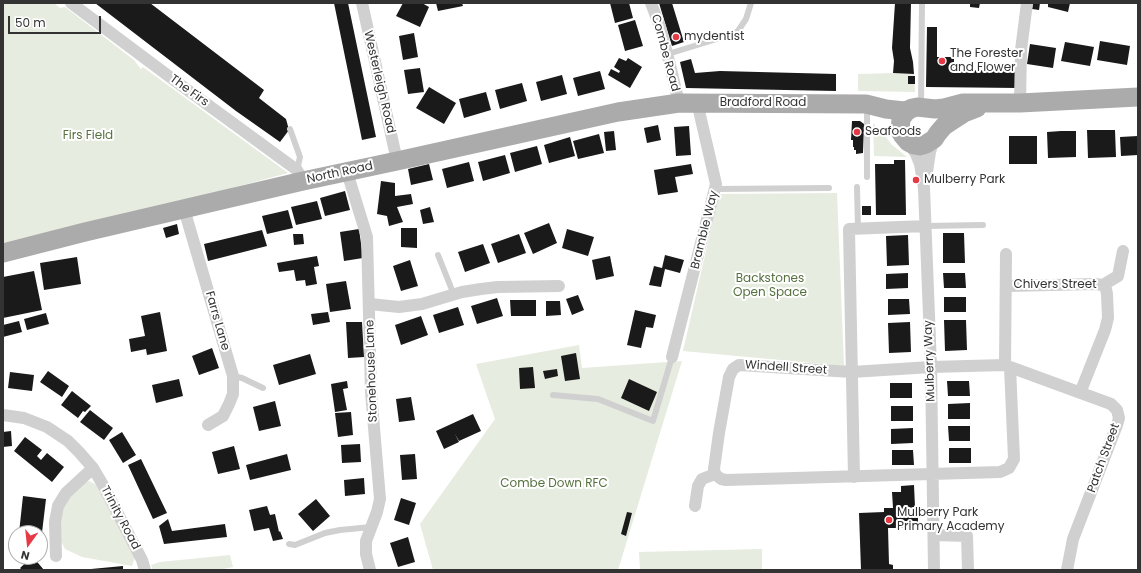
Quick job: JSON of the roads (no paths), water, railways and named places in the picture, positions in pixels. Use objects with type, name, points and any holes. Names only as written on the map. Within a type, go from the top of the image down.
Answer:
[{"type":"main road","name":"Bradford Road","points":[[679,103],[848,103],[895,111],[904,111],[919,107],[935,109],[944,108],[963,103],[998,104],[1138,97]]},
{"type":"main road","name":"North Road","points":[[3,253],[184,209],[300,175],[347,172],[618,112],[679,103]]},
{"type":"main road","name":"Bradford Road","points":[[867,106],[884,117],[914,145],[920,146],[926,144],[936,136],[944,126],[964,113],[973,109],[998,104]]},
{"type":"main road","points":[[904,136],[901,119],[906,112],[919,107],[932,112],[937,117],[939,128],[936,136]]},
{"type":"street","name":"The Firs","points":[[71,3],[300,175]]},
{"type":"street","name":"Westerleigh Road","points":[[362,3],[397,162]]},
{"type":"street","name":"Combe Road","points":[[651,3],[668,54],[679,103]]},
{"type":"street","points":[[1020,103],[1021,50],[1028,3]]},
{"type":"street","name":"Bramble Way","points":[[672,357],[716,184],[698,103]]},
{"type":"street","name":"Mulberry Way","points":[[904,136],[916,154],[920,164],[924,187],[931,367],[934,570]]},
{"type":"street","name":"Mulberry Way","points":[[924,187],[930,152],[936,136]]},
{"type":"street","name":"Stonehouse Lane","points":[[347,172],[367,236],[372,392],[380,499],[377,512],[366,541],[366,554],[370,570]]},
{"type":"street","name":"Farrs Lane","points":[[184,209],[233,376],[233,394],[223,416],[208,425]]},
{"type":"street","points":[[854,478],[849,229],[926,226]]},
{"type":"street","name":"Chivers Street","points":[[1103,286],[1118,276],[1123,251]]},
{"type":"street","name":"Chivers Street","points":[[1006,254],[1008,366]]},
{"type":"street","name":"Chivers Street","points":[[1007,286],[1094,284],[1103,286],[1106,289],[1108,318],[1105,330],[1080,393]]},
{"type":"street","points":[[370,304],[399,307],[422,304],[454,294],[481,289],[498,287],[559,286]]},
{"type":"street","name":"Windell Street","points":[[715,474],[714,469],[719,433],[729,377],[733,369],[739,365],[852,372],[931,367]]},
{"type":"street","points":[[695,506],[698,486],[702,479],[715,474],[721,479],[726,480],[854,478],[1000,472],[1009,468],[1014,459],[1008,366]]},
{"type":"street","name":"Patch Street","points":[[931,367],[1008,366],[1111,404],[1117,410],[1119,418],[1117,425],[1073,539],[1067,570]]},
{"type":"street","name":"Trinity Road","points":[[3,415],[24,418],[47,427],[68,441],[93,468],[142,560],[145,570]]},
{"type":"street","points":[[56,556],[55,522],[58,506],[66,493],[93,468]]},
{"type":"street","points":[[934,535],[967,536],[968,570]]},
{"type":"lane","points":[[668,54],[733,34],[738,31],[746,19],[751,3]]},
{"type":"lane","points":[[919,107],[922,3]]},
{"type":"lane","points":[[867,106],[867,177]]},
{"type":"lane","points":[[290,129],[300,157],[300,175]]},
{"type":"lane","points":[[857,187],[858,228]]},
{"type":"lane","points":[[715,189],[829,188]]},
{"type":"lane","points":[[926,226],[983,225]]},
{"type":"lane","points":[[438,255],[454,294]]},
{"type":"lane","points":[[553,395],[598,399],[653,421],[672,357]]},
{"type":"lane","points":[[233,376],[242,378],[263,388]]},
{"type":"lane","points":[[289,544],[295,544],[325,533],[371,527]]},
{"type":"place","name":"mydentist","points":[[676,37]]},
{"type":"place","name":"The Forester and Flower","points":[[942,61]]},
{"type":"place","name":"Seafoods","points":[[857,132]]},
{"type":"place","name":"Mulberry Park","points":[[916,180]]},
{"type":"place","name":"Mulberry Park Primary Academy","points":[[889,520]]},
{"type":"park label","name":"Firs Field","points":[[88,136]]},
{"type":"park label","name":"Backstones Open Space","points":[[770,286]]},
{"type":"park label","name":"Combe Down RFC","points":[[554,484]]}]
